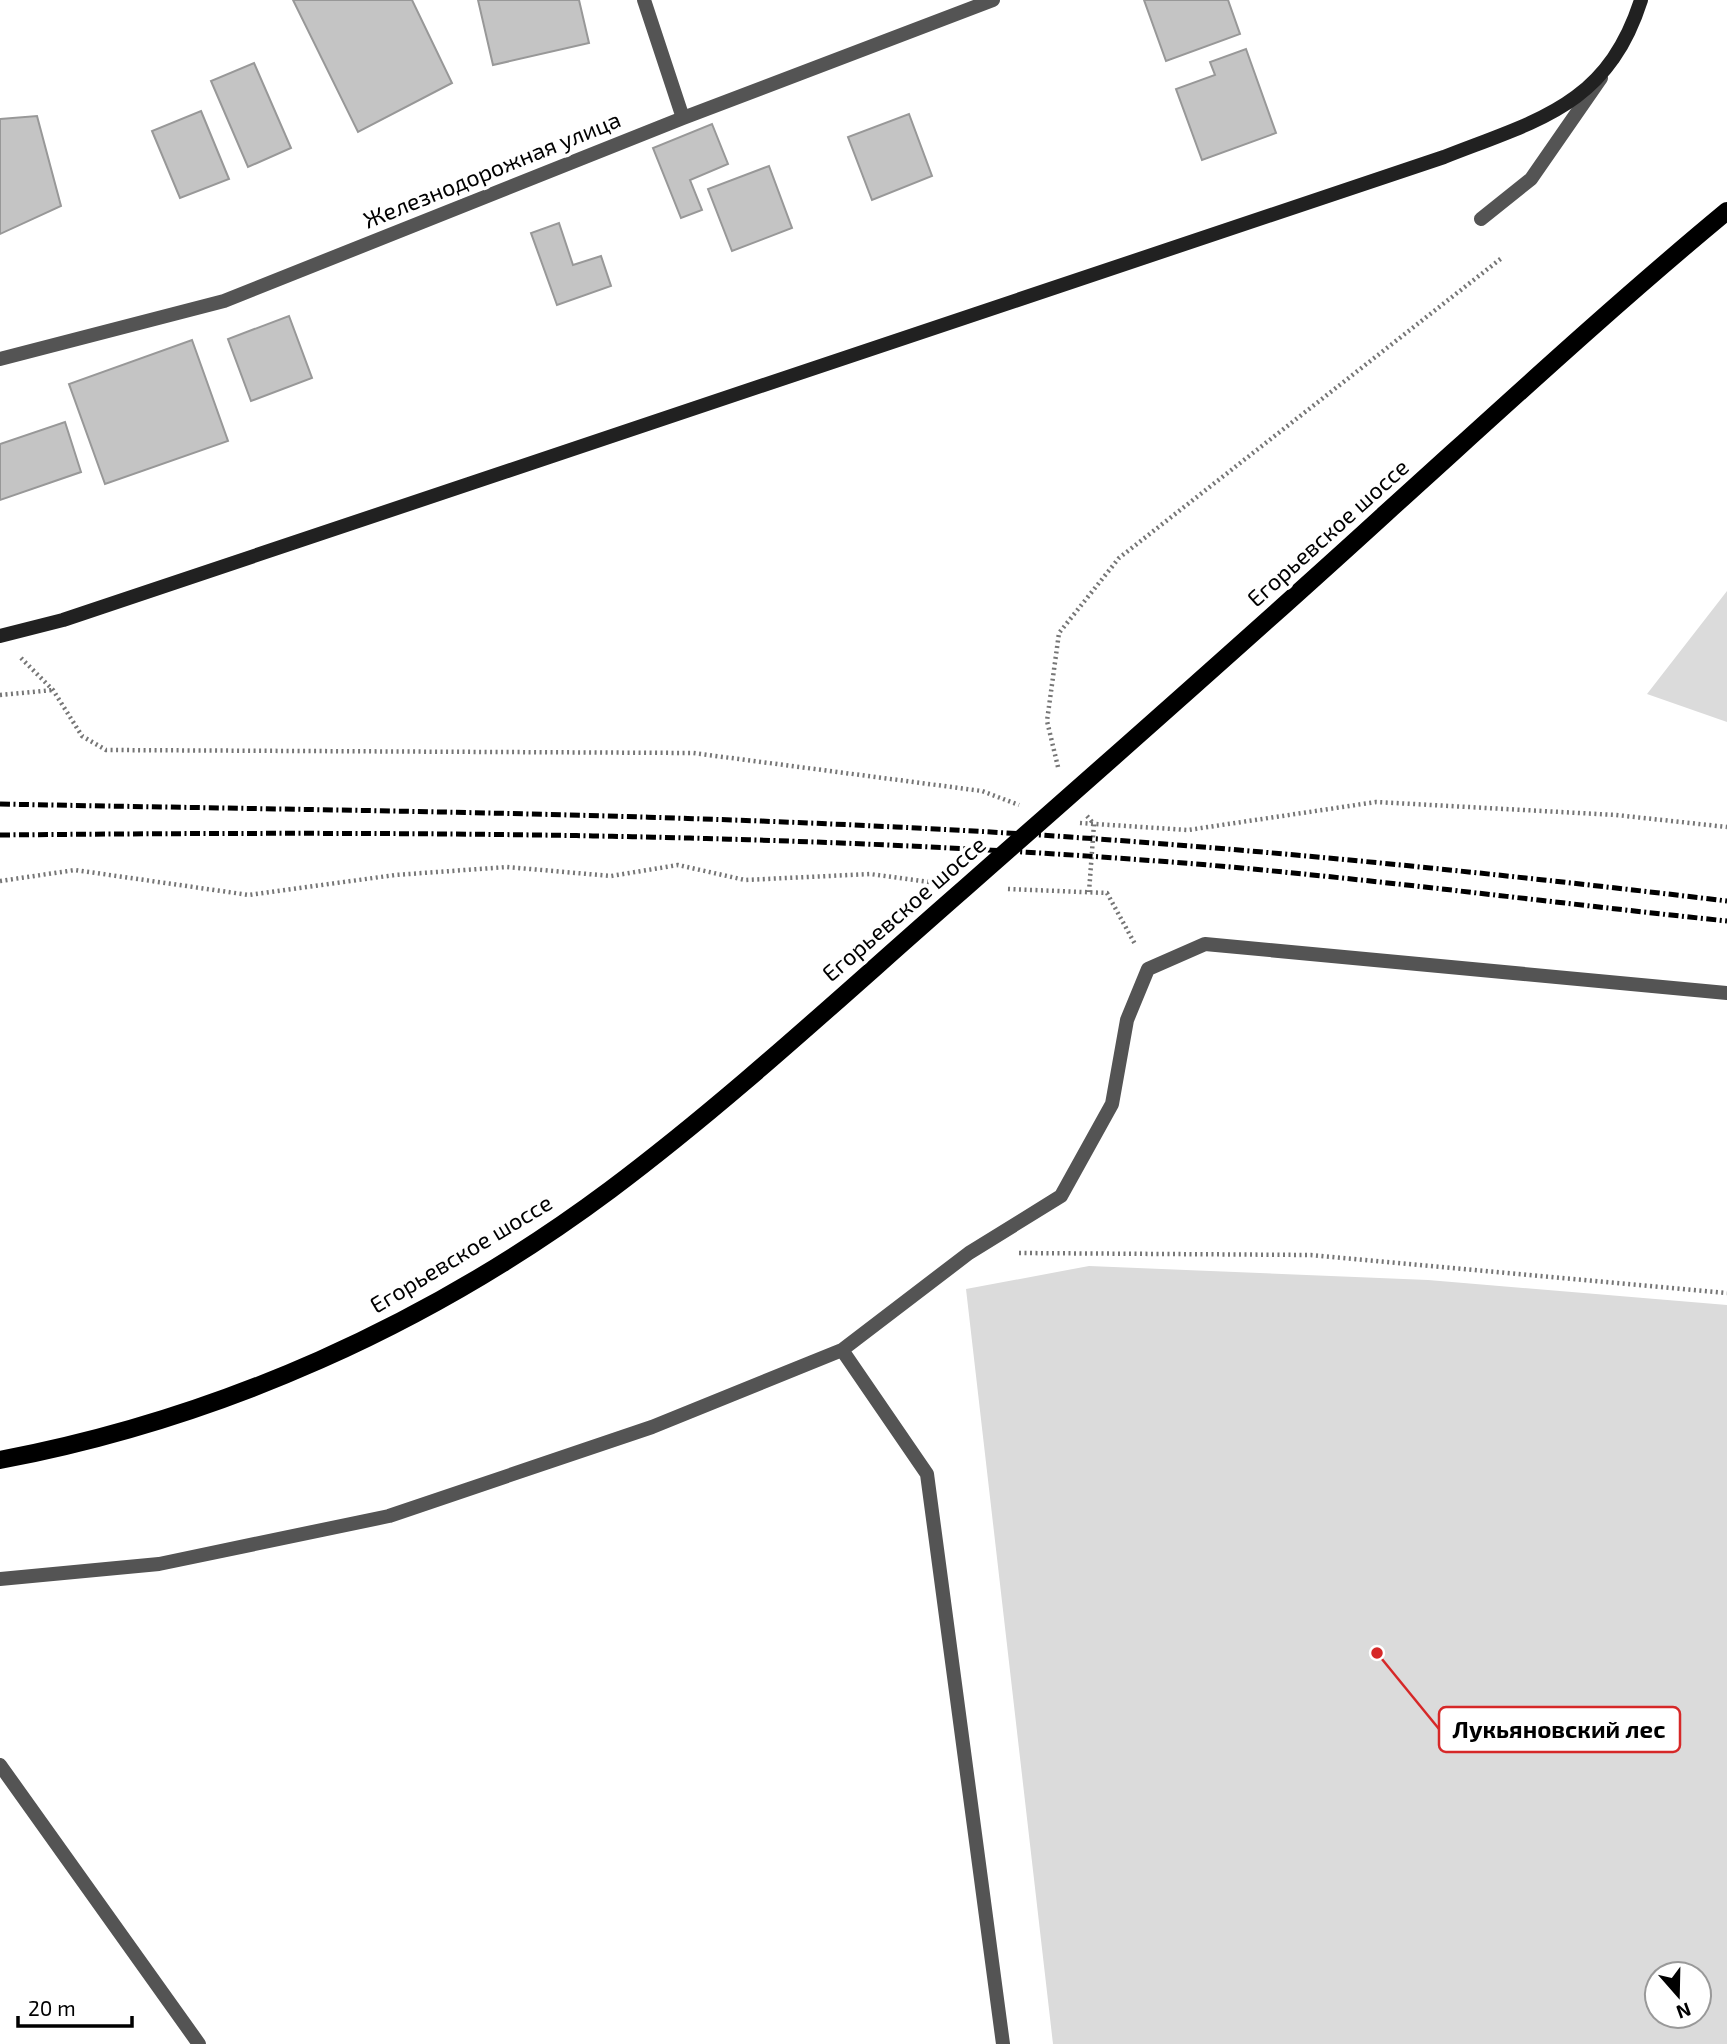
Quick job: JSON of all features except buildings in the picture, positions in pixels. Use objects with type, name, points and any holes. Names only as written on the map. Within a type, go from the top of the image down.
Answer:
[{"type":"main road","points":[[0,636],[76,615],[1418,166],[1553,112],[1604,74],[1632,27],[1641,0]]},
{"type":"main road","name":"Егорьевское шоссе","points":[[0,1460],[83,1443],[160,1421],[305,1368],[444,1298],[608,1192],[743,1083],[1177,703],[1600,320],[1727,211]]},
{"type":"street","points":[[644,0],[683,118]]},
{"type":"street","name":"Железнодорожная улица","points":[[0,359],[224,301],[683,118],[993,0]]},
{"type":"street","points":[[1481,219],[1531,179],[1604,74]]},
{"type":"street","points":[[0,1579],[159,1564],[389,1516],[652,1427],[842,1350],[969,1253],[1061,1196],[1112,1104],[1127,1020],[1148,969],[1205,944],[1727,993]]},
{"type":"street","points":[[842,1350],[927,1474],[1003,2044]]},
{"type":"street","points":[[0,1765],[199,2044]]},
{"type":"path","points":[[1060,775],[1047,721],[1059,633],[1119,558],[1503,257]]},
{"type":"path","points":[[18,655],[53,690],[82,736],[106,750],[693,753],[982,791],[1027,808]]},
{"type":"path","points":[[0,695],[53,690]]},
{"type":"path","points":[[1072,822],[1188,830],[1376,802],[1616,816],[1727,827]]},
{"type":"path","points":[[1079,806],[1094,824],[1089,892]]},
{"type":"path","points":[[0,881],[75,870],[249,895],[420,873],[507,867],[611,876],[678,865],[745,880],[870,874],[934,883]]},
{"type":"path","points":[[1000,888],[1107,893],[1148,969]]},
{"type":"path","points":[[969,1253],[1311,1255],[1727,1293]]},
{"type":"shaded area","points":[[1727,591],[1727,722],[1647,694]]},
{"type":"shaded area","points":[[1089,1266],[1428,1280],[1727,1305],[1727,2044],[1053,2044],[966,1289]]},
{"type":"railway","points":[[0,804],[560,815],[784,822],[1000,833],[1312,856],[1727,901]]},
{"type":"railway","points":[[0,835],[453,834],[906,846],[1208,865],[1727,921]]},
{"type":"place","name":"Лукьяновский лес","points":[[1377,1653]]}]
